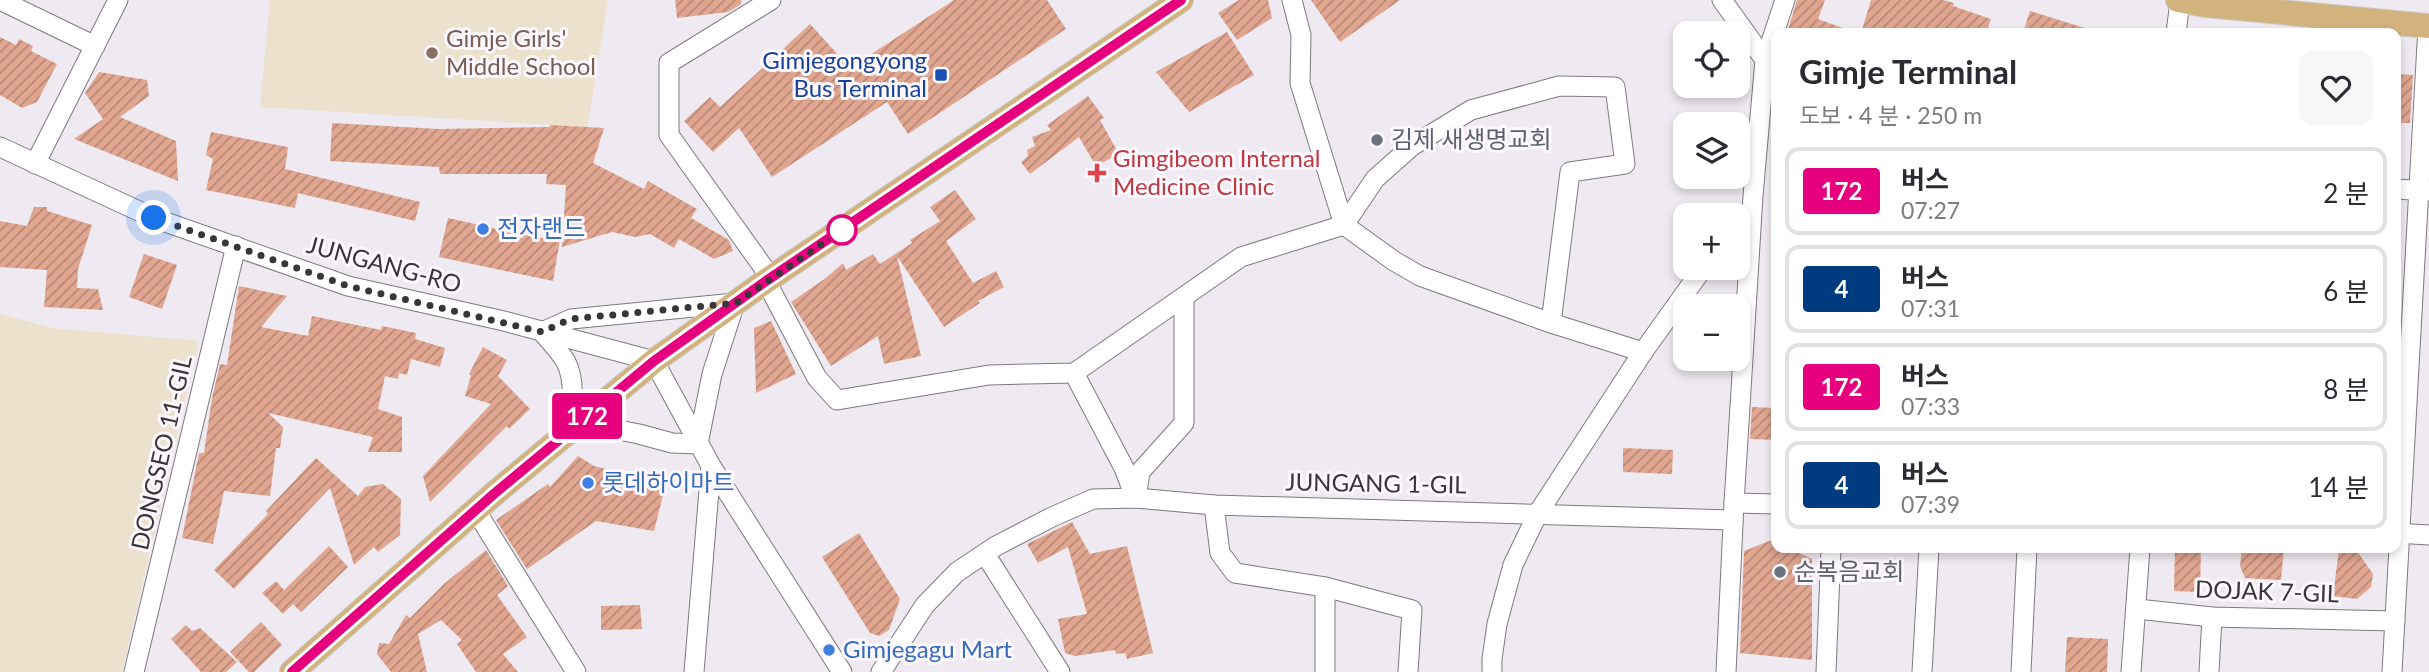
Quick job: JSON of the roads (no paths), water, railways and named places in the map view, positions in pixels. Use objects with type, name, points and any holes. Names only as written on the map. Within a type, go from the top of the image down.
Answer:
[{"type":"main road","points":[[292,672],[476,511],[654,361],[768,279],[1181,0]]},
{"type":"main road","points":[[2179,0],[2205,5],[2428,26]]},
{"type":"street","points":[[0,0],[95,46]]},
{"type":"street","points":[[35,164],[118,0]]},
{"type":"street","points":[[737,0],[738,21]]},
{"type":"street","points":[[771,0],[669,63],[669,135],[768,279],[817,378],[837,400],[989,375],[1074,373],[1241,257],[1344,225],[1376,179],[1412,146],[1471,110],[1559,86],[1615,87],[1625,164],[1570,172],[1551,323]]},
{"type":"street","points":[[1292,0],[1301,35],[1300,83],[1344,225],[1420,276],[1551,323],[1643,352]]},
{"type":"street","points":[[1722,0],[1771,62],[1754,196],[1726,672]]},
{"type":"street","points":[[1779,28],[1785,0]]},
{"type":"street","points":[[2176,28],[2179,0]]},
{"type":"street","points":[[2401,442],[2424,191],[2428,26]]},
{"type":"street","name":"JUNGANG-RO","points":[[0,147],[154,218],[348,286],[654,361]]},
{"type":"street","points":[[2401,189],[2424,191]]},
{"type":"street","points":[[1749,203],[1754,196]]},
{"type":"street","name":"DONGSEO 11-GIL","points":[[134,672],[236,246]]},
{"type":"street","points":[[1492,672],[1497,624],[1513,565],[1538,513],[1643,352],[1694,280]]},
{"type":"street","points":[[1136,498],[1140,472],[1184,423],[1184,297]]},
{"type":"street","points":[[736,303],[712,374],[698,444],[672,443],[639,433],[599,426],[567,433],[572,404],[572,382],[566,362],[542,332],[570,319],[736,303]]},
{"type":"street","points":[[654,361],[711,467],[842,672]]},
{"type":"street","points":[[1074,373],[1124,468],[1136,498]]},
{"type":"street","points":[[694,672],[711,467]]},
{"type":"street","name":"JUNGANG 1-GIL","points":[[881,672],[925,605],[957,572],[1052,517],[1093,499],[1136,498],[1214,505],[1538,513],[1734,511],[1771,505]]},
{"type":"street","points":[[1214,505],[1220,553],[1235,573],[1325,587],[1412,610],[1408,672]]},
{"type":"street","points":[[476,511],[576,672]]},
{"type":"street","points":[[2401,533],[2429,535]]},
{"type":"street","points":[[1826,672],[1831,553]]},
{"type":"street","points":[[1922,672],[1929,553]]},
{"type":"street","points":[[2021,672],[2027,553]]},
{"type":"street","points":[[2131,672],[2140,553]]},
{"type":"street","points":[[2392,672],[2397,553]]},
{"type":"street","points":[[985,554],[1060,672]]},
{"type":"street","points":[[1325,587],[1325,672]]},
{"type":"street","name":"DOJAK 7-GIL","points":[[2137,608],[2212,617],[2395,621]]},
{"type":"street","points":[[2208,672],[2212,617]]},
{"type":"place","name":"Gimje Girls' Middle School","points":[[432,53]]},
{"type":"place","name":"Gimjegongyong Bus Terminal","points":[[941,75]]},
{"type":"place","name":"김제 새생명교회","points":[[1377,140]]},
{"type":"place","name":"Gimgibeom Internal Medicine Clinic","points":[[1097,173]]},
{"type":"place","name":"전자랜드","points":[[483,229]]},
{"type":"place","name":"롯데하이마트","points":[[588,483]]},
{"type":"place","name":"순복음교회","points":[[1780,572]]},
{"type":"place","name":"Gimjegagu Mart","points":[[829,650]]}]
